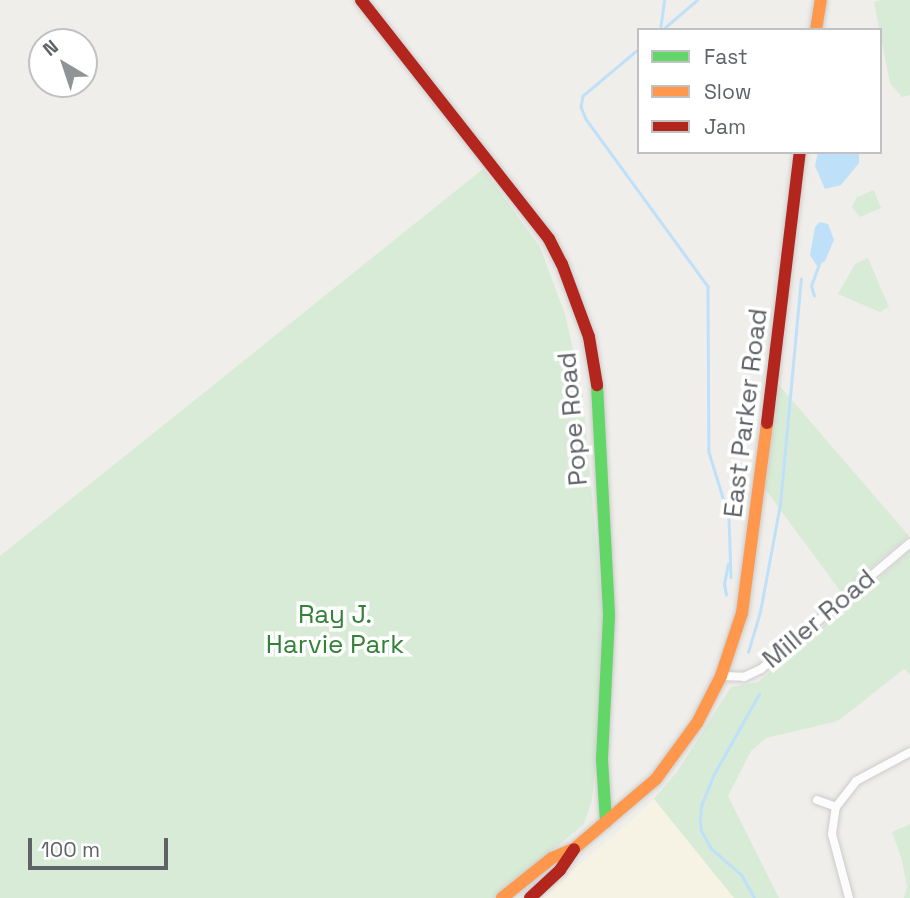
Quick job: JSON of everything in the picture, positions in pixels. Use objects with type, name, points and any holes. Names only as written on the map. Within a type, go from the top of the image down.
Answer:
[{"type":"main road","name":"Pope Road","points":[[361,0],[549,239],[562,264],[589,337],[598,393],[610,616],[602,760],[606,822]]},
{"type":"main road","points":[[816,28],[821,0]]},
{"type":"main road","name":"East Parker Road","points":[[575,848],[666,767],[697,723],[721,676],[742,613],[800,154]]},
{"type":"main road","points":[[502,898],[552,858],[575,848]]},
{"type":"main road","points":[[530,898],[560,870],[575,848]]},
{"type":"street","name":"Miller Road","points":[[721,676],[744,677],[761,669],[910,543]]},
{"type":"street","points":[[849,898],[832,834],[836,807],[856,781],[910,752]]},
{"type":"street","points":[[817,800],[836,807]]},
{"type":"shaded area","points":[[654,799],[734,898],[540,898],[626,825]]},
{"type":"green space","points":[[910,0],[910,95],[902,97],[890,83],[882,28],[879,28],[874,2]]},
{"type":"green space","name":"Ray J. Harvie Park","points":[[483,169],[540,247],[565,314],[583,396],[603,620],[601,714],[592,800],[584,824],[495,898],[0,898],[0,556]]},
{"type":"green space","points":[[874,190],[881,208],[860,217],[852,207],[857,197]]},
{"type":"green space","points":[[868,258],[889,307],[880,312],[838,294],[855,264]]},
{"type":"green space","points":[[778,384],[909,536],[841,592],[765,489]]},
{"type":"green space","points":[[910,551],[910,675],[904,669],[838,721],[766,738],[751,751],[728,796],[779,898],[734,898],[654,799],[677,772],[731,687],[758,682]]},
{"type":"green space","points":[[910,824],[910,898],[904,898],[907,887],[902,860],[892,832]]},
{"type":"water","points":[[818,154],[859,154],[859,163],[841,185],[825,189],[815,166]]},
{"type":"water","points":[[820,222],[828,224],[834,240],[825,261],[817,266],[810,255],[815,227]]},
{"type":"waterway","points":[[660,28],[664,0]]},
{"type":"waterway","points":[[664,28],[697,0]]},
{"type":"waterway","points":[[637,51],[583,96],[581,107],[586,119],[708,286],[709,452],[729,517],[731,577]]},
{"type":"waterway","points":[[814,296],[811,286],[819,264]]},
{"type":"waterway","points":[[748,652],[760,612],[780,504],[801,279]]},
{"type":"waterway","points":[[726,595],[724,584],[728,564]]},
{"type":"waterway","points":[[754,898],[741,875],[711,849],[701,831],[700,820],[701,806],[714,774],[759,694]]},
{"type":"traffic: fast","points":[[597,385],[609,616],[602,760],[606,822]]},
{"type":"traffic: slow","points":[[816,28],[821,0]]},
{"type":"traffic: slow","points":[[502,898],[552,858],[575,848],[656,779],[697,723],[721,676],[742,613],[767,423]]},
{"type":"traffic: jam","points":[[361,0],[549,239],[562,264],[589,337],[597,385]]},
{"type":"traffic: jam","points":[[767,423],[800,154]]},
{"type":"traffic: jam","points":[[530,898],[560,870],[574,849]]}]
